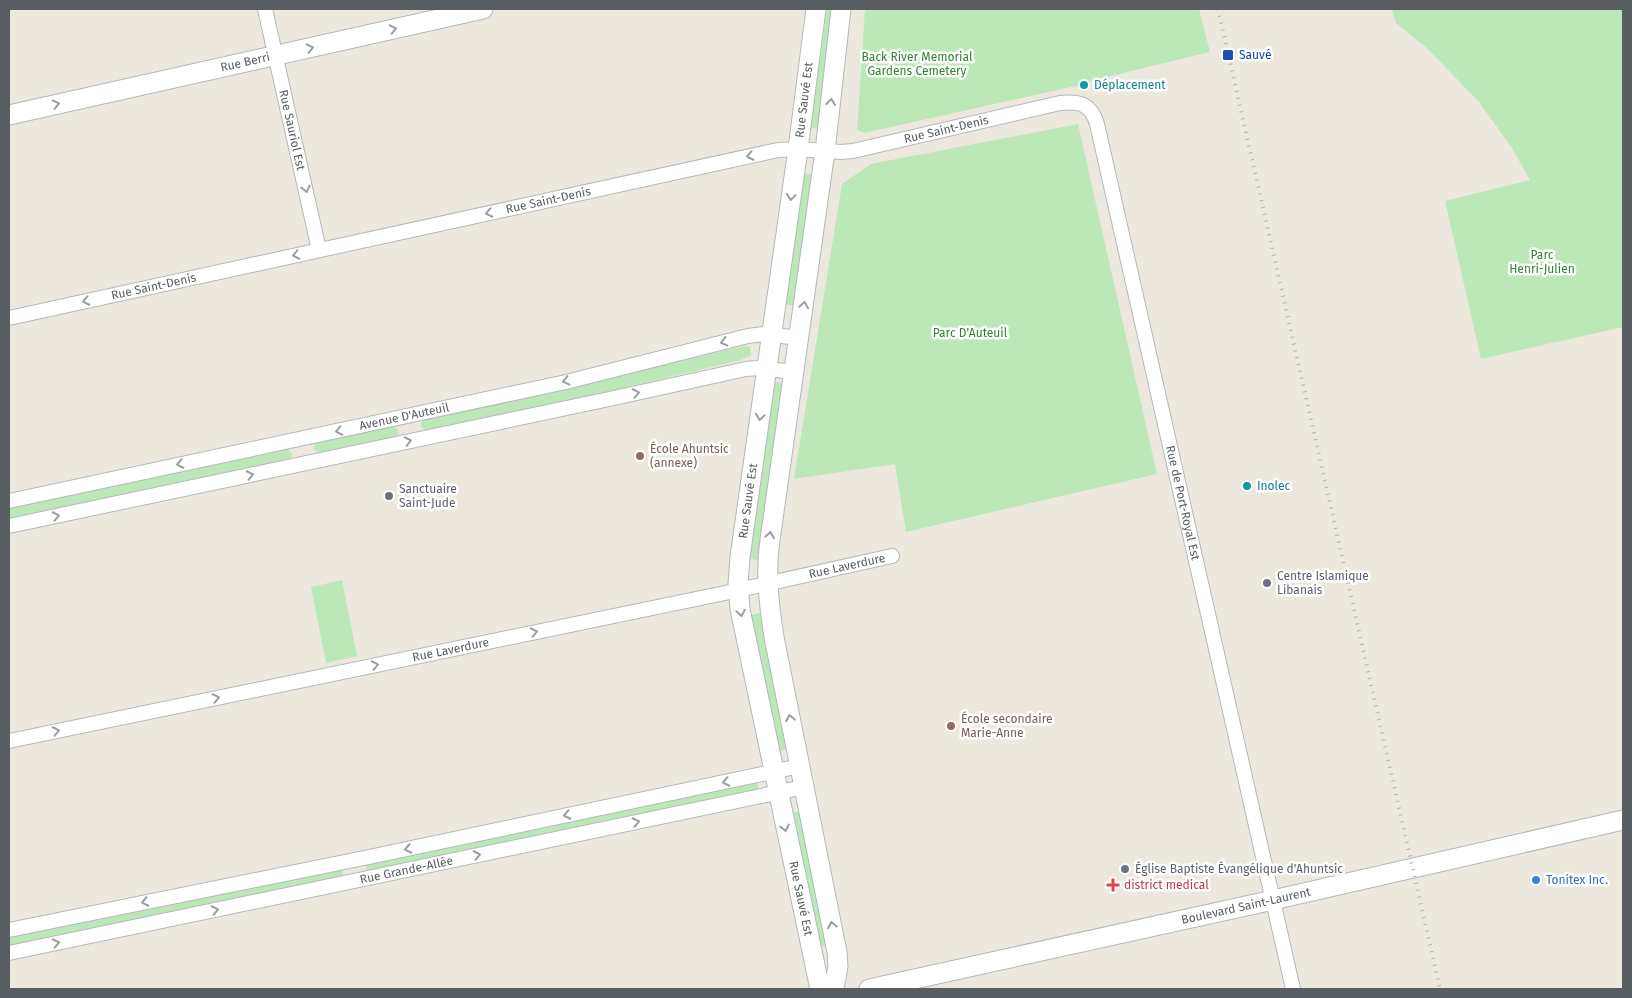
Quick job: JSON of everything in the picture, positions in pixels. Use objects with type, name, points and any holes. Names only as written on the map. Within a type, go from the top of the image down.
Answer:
[{"type":"main road","name":"Rue Berri","points":[[9,115],[483,9]]},
{"type":"main road","name":"Rue Sauvé Est","points":[[816,9],[740,557],[738,590],[740,609],[773,772],[820,989]]},
{"type":"main road","points":[[834,989],[838,966],[837,952],[774,637],[767,584],[768,555],[826,151],[841,9]]},
{"type":"main road","name":"Boulevard Saint-Laurent","points":[[869,989],[1273,900],[1623,820]]},
{"type":"street","name":"Rue Sauriol Est","points":[[265,9],[319,250]]},
{"type":"street","name":"Rue Saint-Denis","points":[[9,318],[758,154],[784,149],[841,152],[1060,103],[1075,102],[1088,108]]},
{"type":"street","name":"Rue de Port-Royal Est","points":[[1088,108],[1096,120],[1102,143],[1294,989]]},
{"type":"street","name":"Avenue D'Auteuil","points":[[9,501],[566,382],[748,336],[758,334],[799,338]]},
{"type":"street","name":"Avenue D'Auteuil","points":[[9,526],[746,369],[794,372]]},
{"type":"street","name":"Rue Laverdure","points":[[9,741],[767,584],[892,556]]},
{"type":"street","name":"Rue Grande-Allée","points":[[9,930],[800,766]]},
{"type":"street","name":"Rue Grande-Allée","points":[[9,953],[804,787]]},
{"type":"green space","points":[[827,9],[831,9],[818,129],[810,128]]},
{"type":"green space","name":"Back River Memorial Gardens Cemetery","points":[[865,9],[1199,9],[1210,52],[1090,81],[1089,85],[1071,87],[864,133],[857,130]]},
{"type":"green space","name":"Parc Henri-Julien","points":[[1392,9],[1623,9],[1623,327],[1481,359],[1445,201],[1530,180],[1512,148],[1479,102],[1428,49],[1396,23]]},
{"type":"green space","name":"Parc D'Auteuil","points":[[1078,124],[1157,474],[906,532],[895,464],[794,479],[842,184],[871,164]]},
{"type":"green space","points":[[804,173],[813,175],[794,306],[785,304]]},
{"type":"green space","points":[[744,346],[750,347],[751,355],[741,360],[585,397],[428,431],[425,431],[421,426],[425,418],[580,385]]},
{"type":"green space","points":[[774,382],[783,383],[758,560],[749,559]]},
{"type":"green space","points":[[394,426],[399,432],[395,438],[320,454],[314,449],[316,442]]},
{"type":"green space","points":[[287,448],[292,455],[288,460],[9,520],[9,507]]},
{"type":"green space","points":[[342,580],[357,656],[326,663],[311,587]]},
{"type":"green space","points":[[760,613],[788,749],[779,751],[751,615]]},
{"type":"green space","points":[[757,782],[759,791],[370,871],[366,869],[367,864]]},
{"type":"green space","points":[[801,811],[825,946],[819,947],[791,813]]},
{"type":"green space","points":[[337,869],[342,870],[342,877],[9,947],[9,937]]},
{"type":"railway","points":[[1218,9],[1440,989]]},
{"type":"place","name":"Sauvé","points":[[1228,55]]},
{"type":"place","name":"Déplacement","points":[[1084,85]]},
{"type":"place","name":"École Ahuntsic (annexe)","points":[[640,456]]},
{"type":"place","name":"Inolec","points":[[1247,486]]},
{"type":"place","name":"Sanctuaire Saint-Jude","points":[[389,496]]},
{"type":"place","name":"Centre Islamique Libanais","points":[[1267,583]]},
{"type":"place","name":"École secondaire Marie-Anne","points":[[951,726]]},
{"type":"place","name":"Église Baptiste Évangélique d'Ahuntsic","points":[[1125,869]]},
{"type":"place","name":"Tonitex Inc.","points":[[1536,880]]},
{"type":"place","name":"district medical","points":[[1113,885]]}]
